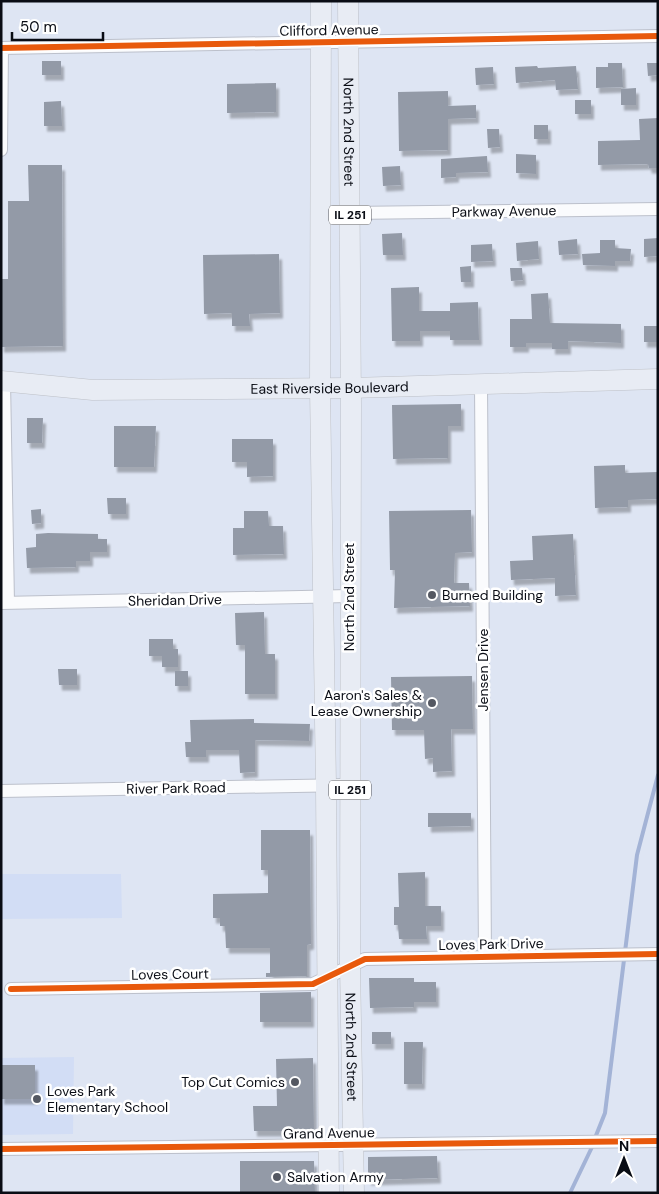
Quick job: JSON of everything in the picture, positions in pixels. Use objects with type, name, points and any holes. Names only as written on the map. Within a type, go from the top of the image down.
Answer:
[{"type":"main road","name":"North 2nd Street","points":[[321,1],[320,388],[326,786],[329,1193]]},
{"type":"main road","name":"North 2nd Street","points":[[348,1],[351,388],[349,596],[350,965],[354,1193]]},
{"type":"main road","points":[[321,160],[350,159]]},
{"type":"main road","name":"East Riverside Boulevard","points":[[3,381],[93,390],[351,388],[658,379]]},
{"type":"street","name":"Clifford Avenue","points":[[2,48],[658,36]]},
{"type":"street","points":[[1,150],[2,48]]},
{"type":"street","name":"Parkway Avenue","points":[[350,213],[658,209]]},
{"type":"street","points":[[3,381],[5,603]]},
{"type":"street","name":"Jensen Drive","points":[[481,384],[485,957]]},
{"type":"street","name":"Sheridan Drive","points":[[5,603],[349,596]]},
{"type":"street","name":"River Park Road","points":[[1,791],[350,785]]},
{"type":"street","name":"Loves Park Drive","points":[[328,975],[364,960],[658,954]]},
{"type":"street","name":"Loves Court","points":[[11,989],[313,984],[328,975]]},
{"type":"street","name":"Grand Avenue","points":[[1,1149],[658,1140]]},
{"type":"shaded area","points":[[1,874],[121,874],[122,918],[1,919]]},
{"type":"shaded area","name":"Loves Park Elementary School","points":[[74,1057],[73,1134],[1,1135],[1,1058]]},
{"type":"building","points":[[42,61],[61,61],[61,75],[42,75]]},
{"type":"building","points":[[608,63],[622,63],[623,87],[596,88],[596,67],[608,67]]},
{"type":"building","points":[[647,63],[658,63],[658,75],[648,76]]},
{"type":"building","points":[[537,66],[538,68],[576,66],[578,89],[556,90],[555,80],[516,83],[515,67]]},
{"type":"building","points":[[493,67],[494,84],[476,85],[475,68]]},
{"type":"building","points":[[276,83],[276,112],[227,113],[227,84]]},
{"type":"building","points":[[636,88],[636,105],[621,105],[621,89]]},
{"type":"building","points":[[448,91],[448,106],[476,105],[476,118],[448,119],[448,150],[399,151],[398,92]]},
{"type":"building","points":[[575,100],[591,100],[591,114],[575,114]]},
{"type":"building","points":[[61,101],[62,126],[44,126],[44,102]]},
{"type":"building","points":[[658,118],[658,168],[649,168],[648,164],[598,165],[598,141],[640,140],[639,119]]},
{"type":"building","points":[[534,125],[548,125],[548,139],[534,139]]},
{"type":"building","points":[[487,129],[499,129],[500,147],[488,148]]},
{"type":"building","points":[[516,154],[536,155],[536,174],[516,173]]},
{"type":"building","points":[[487,156],[488,172],[456,173],[456,177],[441,178],[441,159]]},
{"type":"building","points":[[28,165],[62,165],[63,346],[1,347],[1,279],[8,279],[8,201],[29,201]]},
{"type":"building","points":[[400,166],[401,185],[383,186],[382,167]]},
{"type":"building","points":[[402,233],[403,255],[383,255],[382,234]]},
{"type":"building","points":[[658,238],[658,256],[644,257],[644,239]]},
{"type":"building","points":[[577,239],[578,254],[559,255],[558,241]]},
{"type":"building","points":[[600,240],[615,240],[615,248],[631,249],[630,261],[615,261],[615,266],[583,265],[582,254],[600,253]]},
{"type":"building","points":[[538,241],[539,259],[517,261],[516,243]]},
{"type":"building","points":[[492,244],[493,261],[471,262],[471,245]]},
{"type":"building","points":[[279,254],[280,313],[249,314],[250,326],[232,326],[232,313],[204,314],[203,255]]},
{"type":"building","points":[[471,266],[471,282],[461,282],[460,267]]},
{"type":"building","points":[[510,268],[522,268],[523,280],[511,281]]},
{"type":"building","points":[[419,287],[419,311],[450,311],[450,303],[478,302],[479,340],[450,340],[450,331],[420,331],[420,341],[392,341],[391,288]]},
{"type":"building","points":[[548,293],[550,323],[621,324],[621,343],[568,341],[568,349],[552,349],[552,343],[526,343],[526,347],[510,347],[510,319],[532,319],[531,294]]},
{"type":"building","points":[[644,326],[658,326],[658,342],[644,342]]},
{"type":"building","points":[[461,404],[461,426],[448,426],[448,458],[393,459],[392,405]]},
{"type":"building","points":[[27,418],[43,418],[42,443],[27,443]]},
{"type":"building","points":[[114,426],[156,426],[154,467],[114,467]]},
{"type":"building","points":[[232,439],[273,439],[273,476],[247,477],[247,462],[232,462]]},
{"type":"building","points":[[625,465],[625,473],[658,472],[658,499],[628,500],[628,507],[595,508],[594,466]]},
{"type":"building","points":[[107,498],[126,498],[126,514],[108,514]]},
{"type":"building","points":[[41,509],[41,523],[32,524],[31,510]]},
{"type":"building","points":[[471,510],[472,552],[455,553],[454,583],[469,583],[470,606],[394,608],[395,570],[390,570],[389,511]]},
{"type":"building","points":[[244,511],[268,511],[269,526],[283,526],[284,554],[233,555],[233,528],[244,528]]},
{"type":"building","points":[[36,534],[98,534],[98,539],[107,539],[107,552],[90,552],[90,561],[76,561],[76,567],[27,568],[26,548],[36,547]]},
{"type":"building","points":[[573,534],[576,595],[555,596],[555,578],[511,580],[510,561],[533,560],[532,536]]},
{"type":"building","points":[[264,612],[265,654],[275,654],[275,694],[245,694],[245,645],[236,645],[235,613]]},
{"type":"building","points":[[149,639],[173,639],[173,649],[178,649],[178,667],[162,667],[162,656],[149,656]]},
{"type":"building","points":[[58,669],[77,669],[77,685],[59,685]]},
{"type":"building","points":[[175,671],[188,671],[188,686],[175,686]]},
{"type":"building","name":"Aaron's Sales & Lease Ownership","points":[[472,676],[473,729],[451,729],[452,771],[433,772],[433,758],[425,759],[424,730],[392,730],[391,677]]},
{"type":"building","points":[[254,719],[254,723],[310,724],[309,741],[255,740],[255,772],[240,773],[239,750],[206,750],[206,757],[186,757],[185,742],[191,742],[190,720]]},
{"type":"building","points":[[428,813],[471,813],[471,826],[428,827]]},
{"type":"building","points":[[261,830],[310,830],[311,944],[307,945],[307,976],[266,977],[266,973],[270,973],[270,948],[226,948],[225,926],[220,926],[220,918],[213,918],[213,894],[268,893],[268,870],[261,870]]},
{"type":"building","points":[[425,872],[425,906],[441,906],[441,926],[426,926],[427,939],[399,939],[398,925],[394,925],[394,907],[399,907],[398,873]]},
{"type":"building","points":[[369,978],[414,978],[414,982],[436,982],[436,1002],[414,1002],[414,1007],[370,1008]]},
{"type":"building","points":[[311,992],[311,1022],[260,1022],[260,993]]},
{"type":"building","points":[[372,1032],[391,1032],[391,1044],[372,1044]]},
{"type":"building","points":[[404,1042],[423,1042],[422,1084],[404,1084]]},
{"type":"building","name":"Top Cut Comics","points":[[313,1058],[314,1131],[254,1131],[253,1106],[277,1106],[276,1059]]},
{"type":"building","points":[[1,1065],[35,1065],[35,1099],[1,1099]]},
{"type":"building","points":[[437,1156],[438,1178],[368,1180],[368,1157]]},
{"type":"building","name":"Salvation Army","points":[[240,1161],[314,1161],[315,1193],[240,1193]]},
{"type":"waterway","points":[[595,1138],[605,1113],[637,855],[658,775]]},
{"type":"waterway","points":[[570,1193],[593,1145]]},
{"type":"cycle path","points":[[1,48],[658,36]]},
{"type":"cycle path","points":[[11,989],[313,984],[365,959],[658,954]]},
{"type":"cycle path","points":[[1,1149],[658,1141]]},
{"type":"place","name":"Burned Building","points":[[432,595]]},
{"type":"place","name":"Aaron's Sales & Lease Ownership","points":[[432,703]]},
{"type":"place","name":"Top Cut Comics","points":[[295,1082]]},
{"type":"place","name":"Loves Park Elementary School","points":[[37,1099]]},
{"type":"place","name":"Salvation Army","points":[[277,1177]]}]
